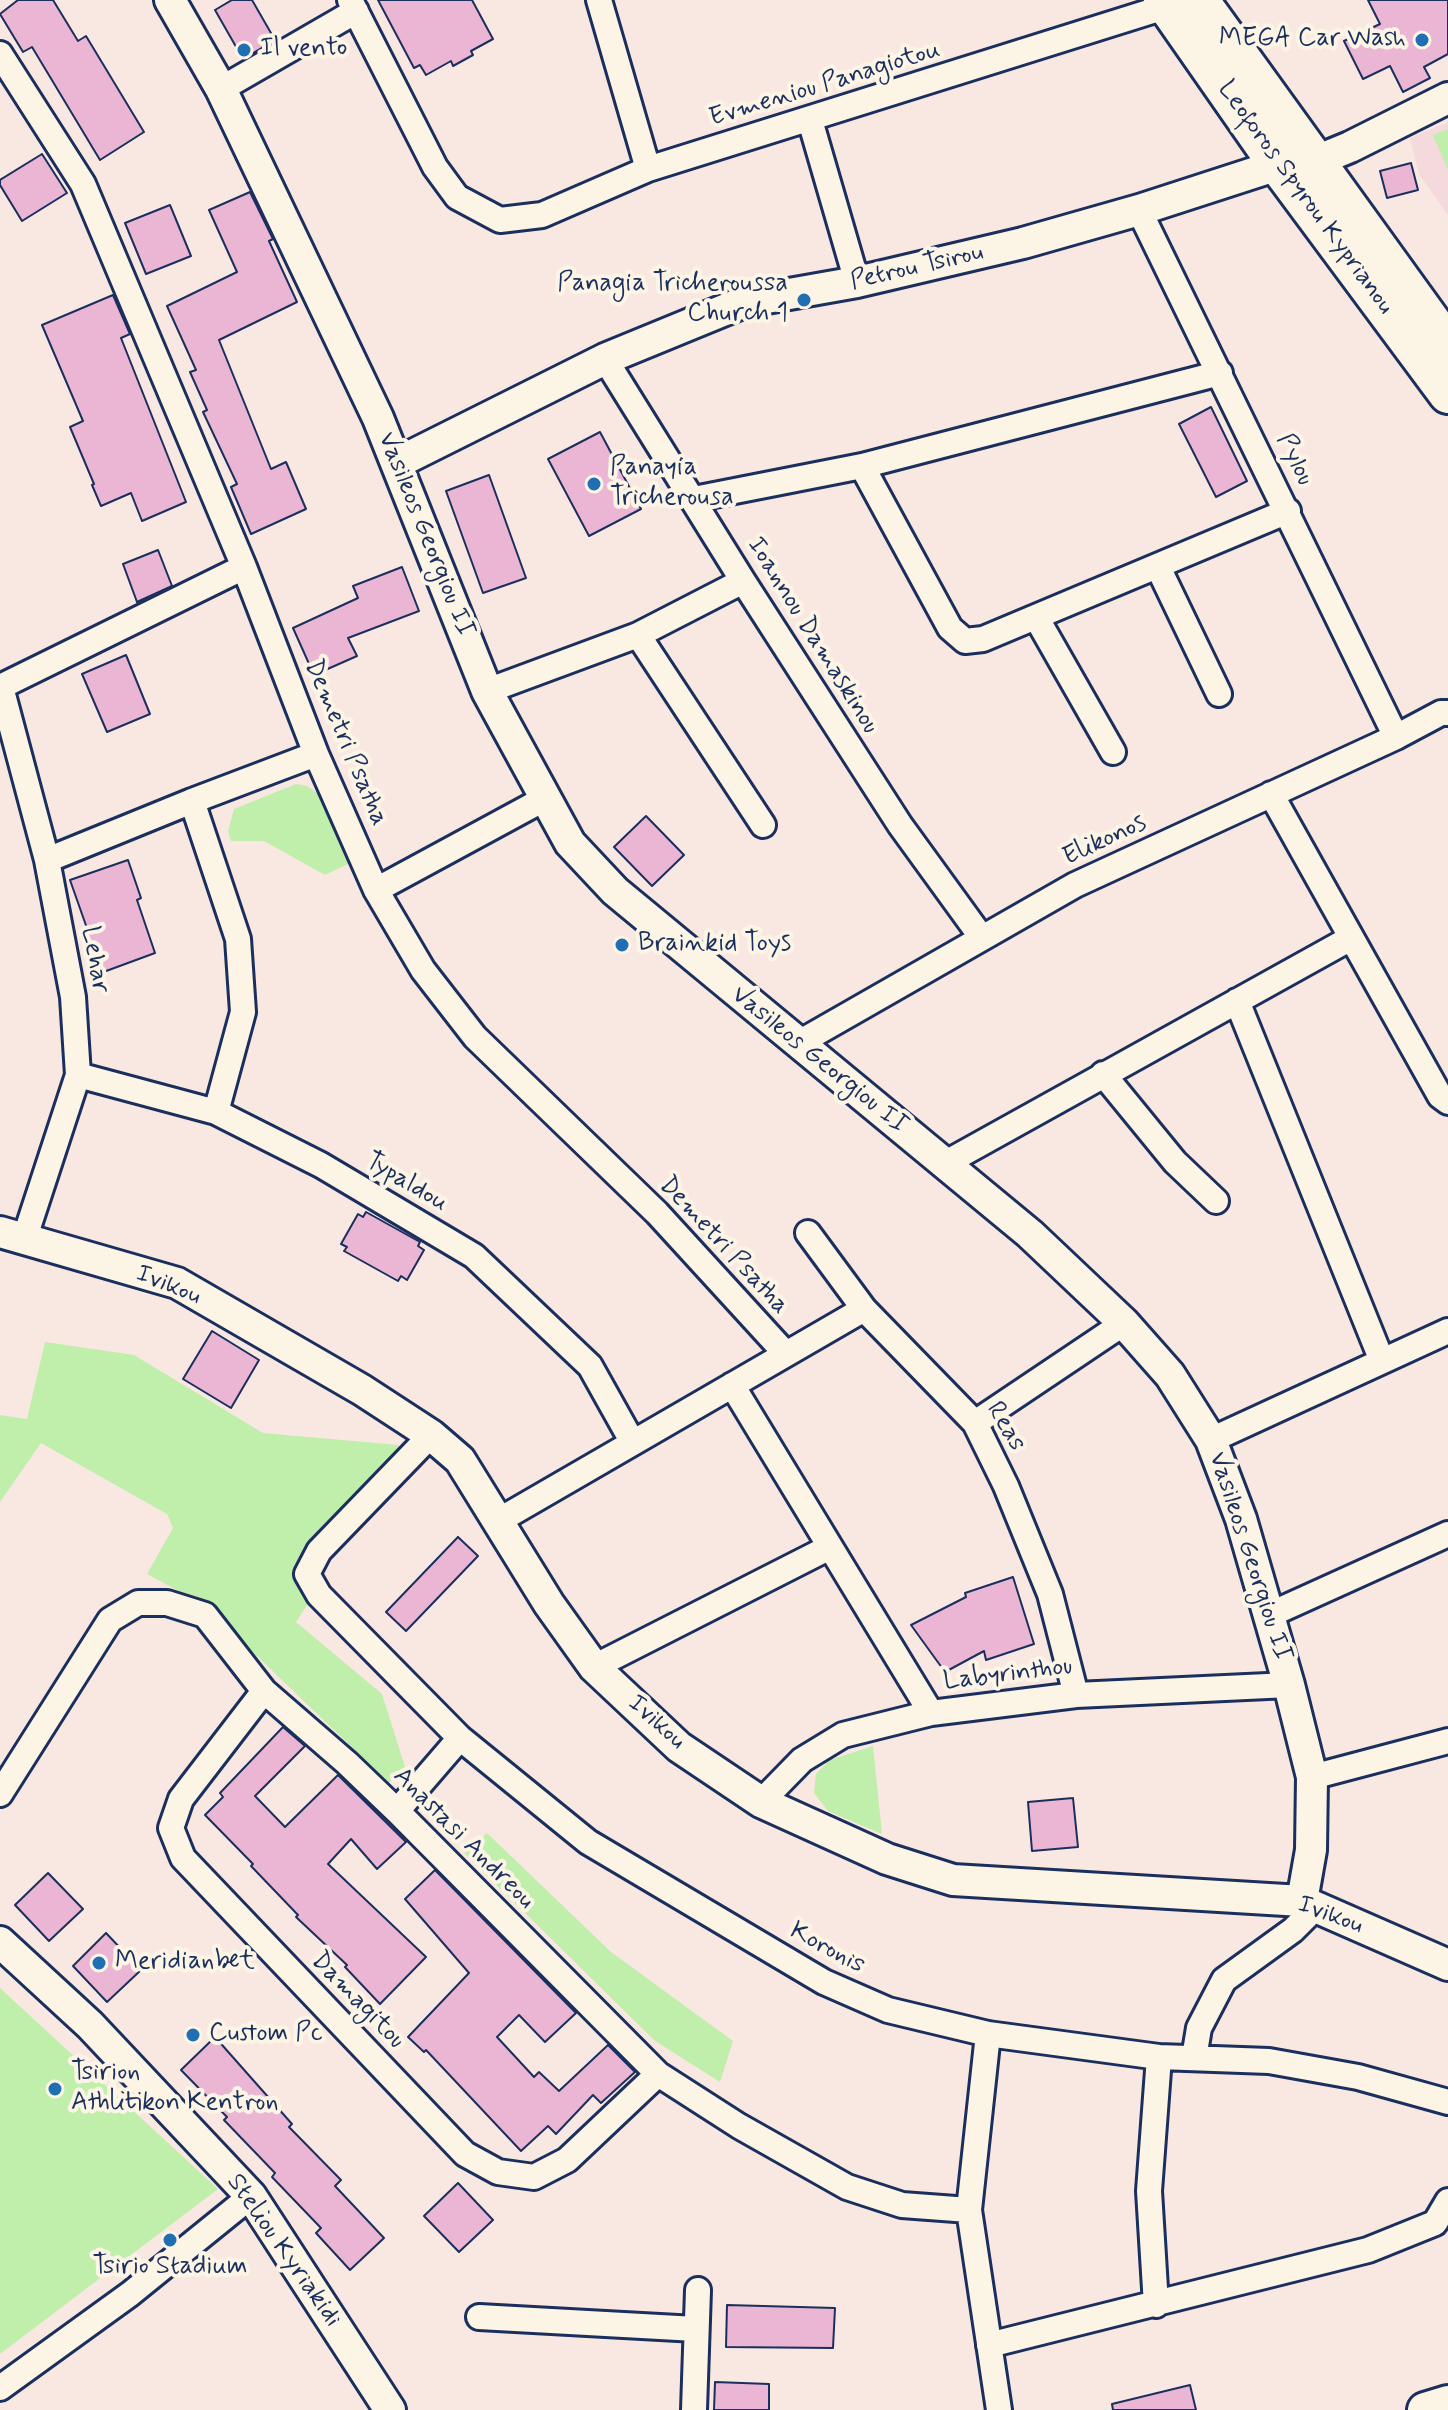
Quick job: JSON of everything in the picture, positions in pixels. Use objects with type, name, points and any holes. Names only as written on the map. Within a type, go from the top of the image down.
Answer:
[{"type":"main road","name":"Leoforos Spyrou Kyprianou","points":[[1177,2],[1316,161],[1448,345]]},
{"type":"main road","name":"Leoforos Spyrou Kyprianou","points":[[1177,2],[1278,165],[1448,394]]},
{"type":"main road","points":[[1425,2410],[1448,2403]]},
{"type":"street","name":"Vasileos Georgiou II","points":[[170,0],[221,89],[378,418],[487,691],[570,843],[615,891],[1030,1234],[1124,1323],[1170,1375],[1211,1440],[1241,1519],[1312,1777],[1309,1904]]},
{"type":"street","points":[[606,2],[648,169]]},
{"type":"street","name":"Evmeniou Panagiotou","points":[[353,6],[435,167],[457,197],[500,220],[542,215],[648,169],[1177,2]]},
{"type":"street","points":[[221,89],[353,6]]},
{"type":"street","name":"Demetri Psatha","points":[[0,54],[83,184],[244,567],[316,754],[376,890],[423,970],[475,1037],[657,1213],[786,1354]]},
{"type":"street","name":"Petrou Tsirou","points":[[397,463],[605,359],[744,302],[857,282],[1023,243],[1278,165],[1316,161],[1448,98]]},
{"type":"street","points":[[810,120],[857,282]]},
{"type":"street","name":"Pylou","points":[[1139,210],[1396,737]]},
{"type":"street","name":"Ioannou Damaskinou","points":[[605,359],[900,825],[982,938]]},
{"type":"street","points":[[694,499],[862,466],[1220,373]]},
{"type":"street","points":[[862,466],[950,628],[965,641],[983,639],[1288,511]]},
{"type":"street","points":[[0,687],[244,567]]},
{"type":"street","points":[[1158,567],[1219,694]]},
{"type":"street","points":[[487,691],[638,635],[743,581]]},
{"type":"street","points":[[1036,617],[1113,752]]},
{"type":"street","points":[[638,635],[763,825]]},
{"type":"street","name":"Lehar","points":[[0,687],[47,860],[73,997],[78,1075],[12,1236]]},
{"type":"street","name":"Elikonos","points":[[797,1044],[1075,885],[1396,737],[1441,713],[1448,713]]},
{"type":"street","points":[[47,860],[316,754]]},
{"type":"street","points":[[1271,794],[1440,1096],[1448,1102]]},
{"type":"street","points":[[376,890],[544,799]]},
{"type":"street","points":[[192,801],[238,939],[243,1012],[216,1112]]},
{"type":"street","points":[[944,1164],[1351,938]]},
{"type":"street","points":[[1237,1001],[1382,1361]]},
{"type":"street","points":[[1103,1074],[1175,1162],[1216,1201]]},
{"type":"street","name":"Typaldou","points":[[78,1075],[216,1112],[321,1165],[474,1256],[590,1366],[633,1443]]},
{"type":"street","name":"Reas","points":[[808,1233],[864,1309],[975,1423],[1006,1486],[1050,1594],[1076,1695]]},
{"type":"street","name":"Ivikou","points":[[12,1236],[177,1283],[362,1390],[431,1435],[460,1460],[549,1604],[594,1667],[679,1747],[761,1802],[887,1859],[953,1880],[1309,1904],[1448,1965]]},
{"type":"street","points":[[498,1521],[864,1309]]},
{"type":"street","points":[[975,1423],[1124,1323]]},
{"type":"street","points":[[1211,1440],[1448,1331]]},
{"type":"street","points":[[732,1385],[931,1713]]},
{"type":"street","name":"Koronis","points":[[431,1435],[319,1551],[307,1574],[319,1595],[460,1738],[588,1842],[824,1982],[888,2010],[988,2034],[1159,2057],[1269,2061],[1358,2077],[1448,2102]]},
{"type":"street","points":[[1269,1615],[1448,1534]]},
{"type":"street","points":[[594,1667],[830,1547]]},
{"type":"street","name":"Anastasi Andreou","points":[[0,1794],[110,1620],[138,1603],[167,1603],[205,1615],[264,1691],[397,1811],[658,2074],[739,2126],[847,2187],[902,2205],[969,2210]]},
{"type":"street","name":"Labyrinthou","points":[[761,1802],[802,1760],[843,1735],[931,1713],[1076,1695],[1289,1685]]},
{"type":"street","name":"Damagitou","points":[[264,1691],[181,1799],[171,1828],[183,1858],[465,2154],[498,2172],[534,2177],[567,2160],[658,2074]]},
{"type":"street","points":[[397,1811],[460,1738]]},
{"type":"street","points":[[1312,1777],[1448,1741]]},
{"type":"street","points":[[1194,2058],[1199,2028],[1224,1980],[1293,1930],[1309,1904]]},
{"type":"street","name":"Steliou Kyriakidi","points":[[0,1942],[90,2025],[251,2196],[387,2407]]},
{"type":"street","points":[[988,2034],[969,2210],[999,2410]]},
{"type":"street","points":[[1156,2305],[1149,2191],[1159,2057]]},
{"type":"street","points":[[0,2388],[130,2294],[251,2196]]},
{"type":"street","points":[[989,2345],[1442,2233],[1448,2201]]},
{"type":"street","points":[[694,2410],[698,2290]]},
{"type":"street","points":[[479,2317],[696,2329]]},
{"type":"shaded area","points":[[1448,122],[1448,215],[1419,174],[1410,138]]},
{"type":"green space","points":[[1448,129],[1448,170],[1433,135]]},
{"type":"green space","points":[[296,784],[307,786],[324,798],[350,863],[325,875],[264,841],[231,841],[228,831],[234,809]]},
{"type":"green space","points":[[45,1342],[134,1355],[263,1433],[398,1445],[400,1459],[309,1547],[311,1599],[296,1622],[382,1694],[405,1767],[389,1783],[203,1604],[147,1574],[173,1528],[167,1514],[41,1443],[0,1502],[0,1415],[27,1419]]},
{"type":"green space","points":[[873,1746],[882,1834],[828,1811],[814,1793],[816,1774],[830,1760]]},
{"type":"green space","points":[[487,1833],[611,1952],[733,2041],[720,2082],[655,2041],[464,1853]]},
{"type":"green space","name":"Tsirion Athlitikon Kentron","points":[[0,1988],[218,2189],[0,2354]]},
{"type":"building","points":[[18,0],[53,0],[78,41],[86,36],[144,132],[100,160],[32,47],[23,52],[0,14]]},
{"type":"building","points":[[232,0],[252,0],[275,40],[243,59],[215,10]]},
{"type":"building","points":[[378,0],[472,0],[493,39],[453,66],[451,61],[426,75],[420,65],[414,68]]},
{"type":"building","points":[[1368,0],[1448,0],[1448,54],[1424,67],[1430,78],[1403,92],[1390,66],[1363,79],[1344,41],[1380,24]]},
{"type":"building","points":[[42,154],[67,193],[22,221],[0,180]]},
{"type":"building","points":[[1411,163],[1418,190],[1387,198],[1380,171]]},
{"type":"building","points":[[250,192],[273,239],[269,241],[297,302],[219,340],[271,469],[286,462],[306,509],[251,534],[231,487],[237,484],[203,412],[207,410],[190,372],[196,370],[167,306],[237,272],[209,210]]},
{"type":"building","points":[[170,205],[191,256],[146,274],[125,223]]},
{"type":"building","points":[[113,295],[130,334],[121,338],[186,502],[142,521],[131,493],[101,506],[70,427],[83,421],[42,325]]},
{"type":"building","points":[[1211,407],[1247,481],[1216,497],[1179,424]]},
{"type":"building","name":"Panayia Tricherousa","points":[[600,432],[641,509],[589,536],[548,459]]},
{"type":"building","points":[[489,475],[526,578],[483,593],[446,491]]},
{"type":"building","points":[[158,550],[172,586],[137,602],[123,564]]},
{"type":"building","points":[[402,567],[419,611],[348,638],[357,656],[314,675],[293,628],[358,598],[353,586]]},
{"type":"building","points":[[126,655],[150,714],[107,732],[82,674]]},
{"type":"building","points":[[646,816],[684,855],[652,886],[614,847]]},
{"type":"building","points":[[128,860],[141,898],[137,900],[155,953],[98,974],[84,935],[89,934],[70,880]]},
{"type":"building","points":[[366,1212],[420,1242],[418,1246],[424,1250],[407,1280],[401,1276],[398,1281],[344,1251],[347,1247],[341,1244],[358,1214],[363,1217]]},
{"type":"building","points":[[212,1331],[259,1360],[231,1408],[183,1379]]},
{"type":"building","points":[[458,1537],[478,1556],[406,1631],[386,1612]]},
{"type":"building","points":[[1013,1577],[1034,1644],[986,1660],[984,1651],[945,1672],[911,1625],[966,1597],[965,1593]]},
{"type":"building","points":[[283,1727],[305,1746],[255,1796],[285,1827],[338,1775],[406,1842],[377,1869],[351,1839],[328,1864],[426,1957],[380,2004],[345,1967],[347,1965],[296,1917],[298,1915],[251,1866],[253,1864],[205,1815],[223,1797],[220,1793]]},
{"type":"building","points":[[1073,1798],[1078,1847],[1032,1851],[1028,1802]]},
{"type":"building","points":[[435,1870],[576,2013],[545,2042],[519,2015],[497,2037],[534,2077],[539,2072],[559,2091],[608,2045],[635,2072],[601,2103],[593,2095],[556,2134],[548,2126],[521,2151],[426,2050],[424,2052],[408,2037],[469,1973],[405,1899]]},
{"type":"building","points":[[48,1873],[83,1909],[49,1941],[15,1905]]},
{"type":"building","points":[[106,1933],[141,1970],[107,2002],[73,1966]]},
{"type":"building","points":[[215,2037],[292,2124],[289,2127],[341,2180],[335,2186],[384,2238],[350,2270],[316,2233],[321,2228],[272,2177],[275,2173],[181,2070]]},
{"type":"building","points":[[458,2183],[493,2220],[459,2252],[424,2216]]},
{"type":"building","points":[[727,2305],[835,2308],[833,2348],[726,2347]]},
{"type":"building","points":[[715,2382],[769,2384],[769,2410],[714,2410]]},
{"type":"building","points":[[1190,2385],[1196,2410],[1113,2410],[1112,2404]]},
{"type":"place","name":"MEGA Car Wash","points":[[1422,40]]},
{"type":"place","name":"Il vento","points":[[244,50]]},
{"type":"place","name":"Panagia Tricheroussa Church 1","points":[[804,300]]},
{"type":"place","name":"Panayia Tricherousa","points":[[594,484]]},
{"type":"place","name":"Brainkid Toys","points":[[622,945]]},
{"type":"place","name":"Meridianbet","points":[[99,1963]]},
{"type":"place","name":"Custom Pc","points":[[193,2035]]},
{"type":"place","name":"Tsirion Athlitikon Kentron","points":[[55,2089]]},
{"type":"place","name":"Tsirio Stadium","points":[[170,2240]]}]
